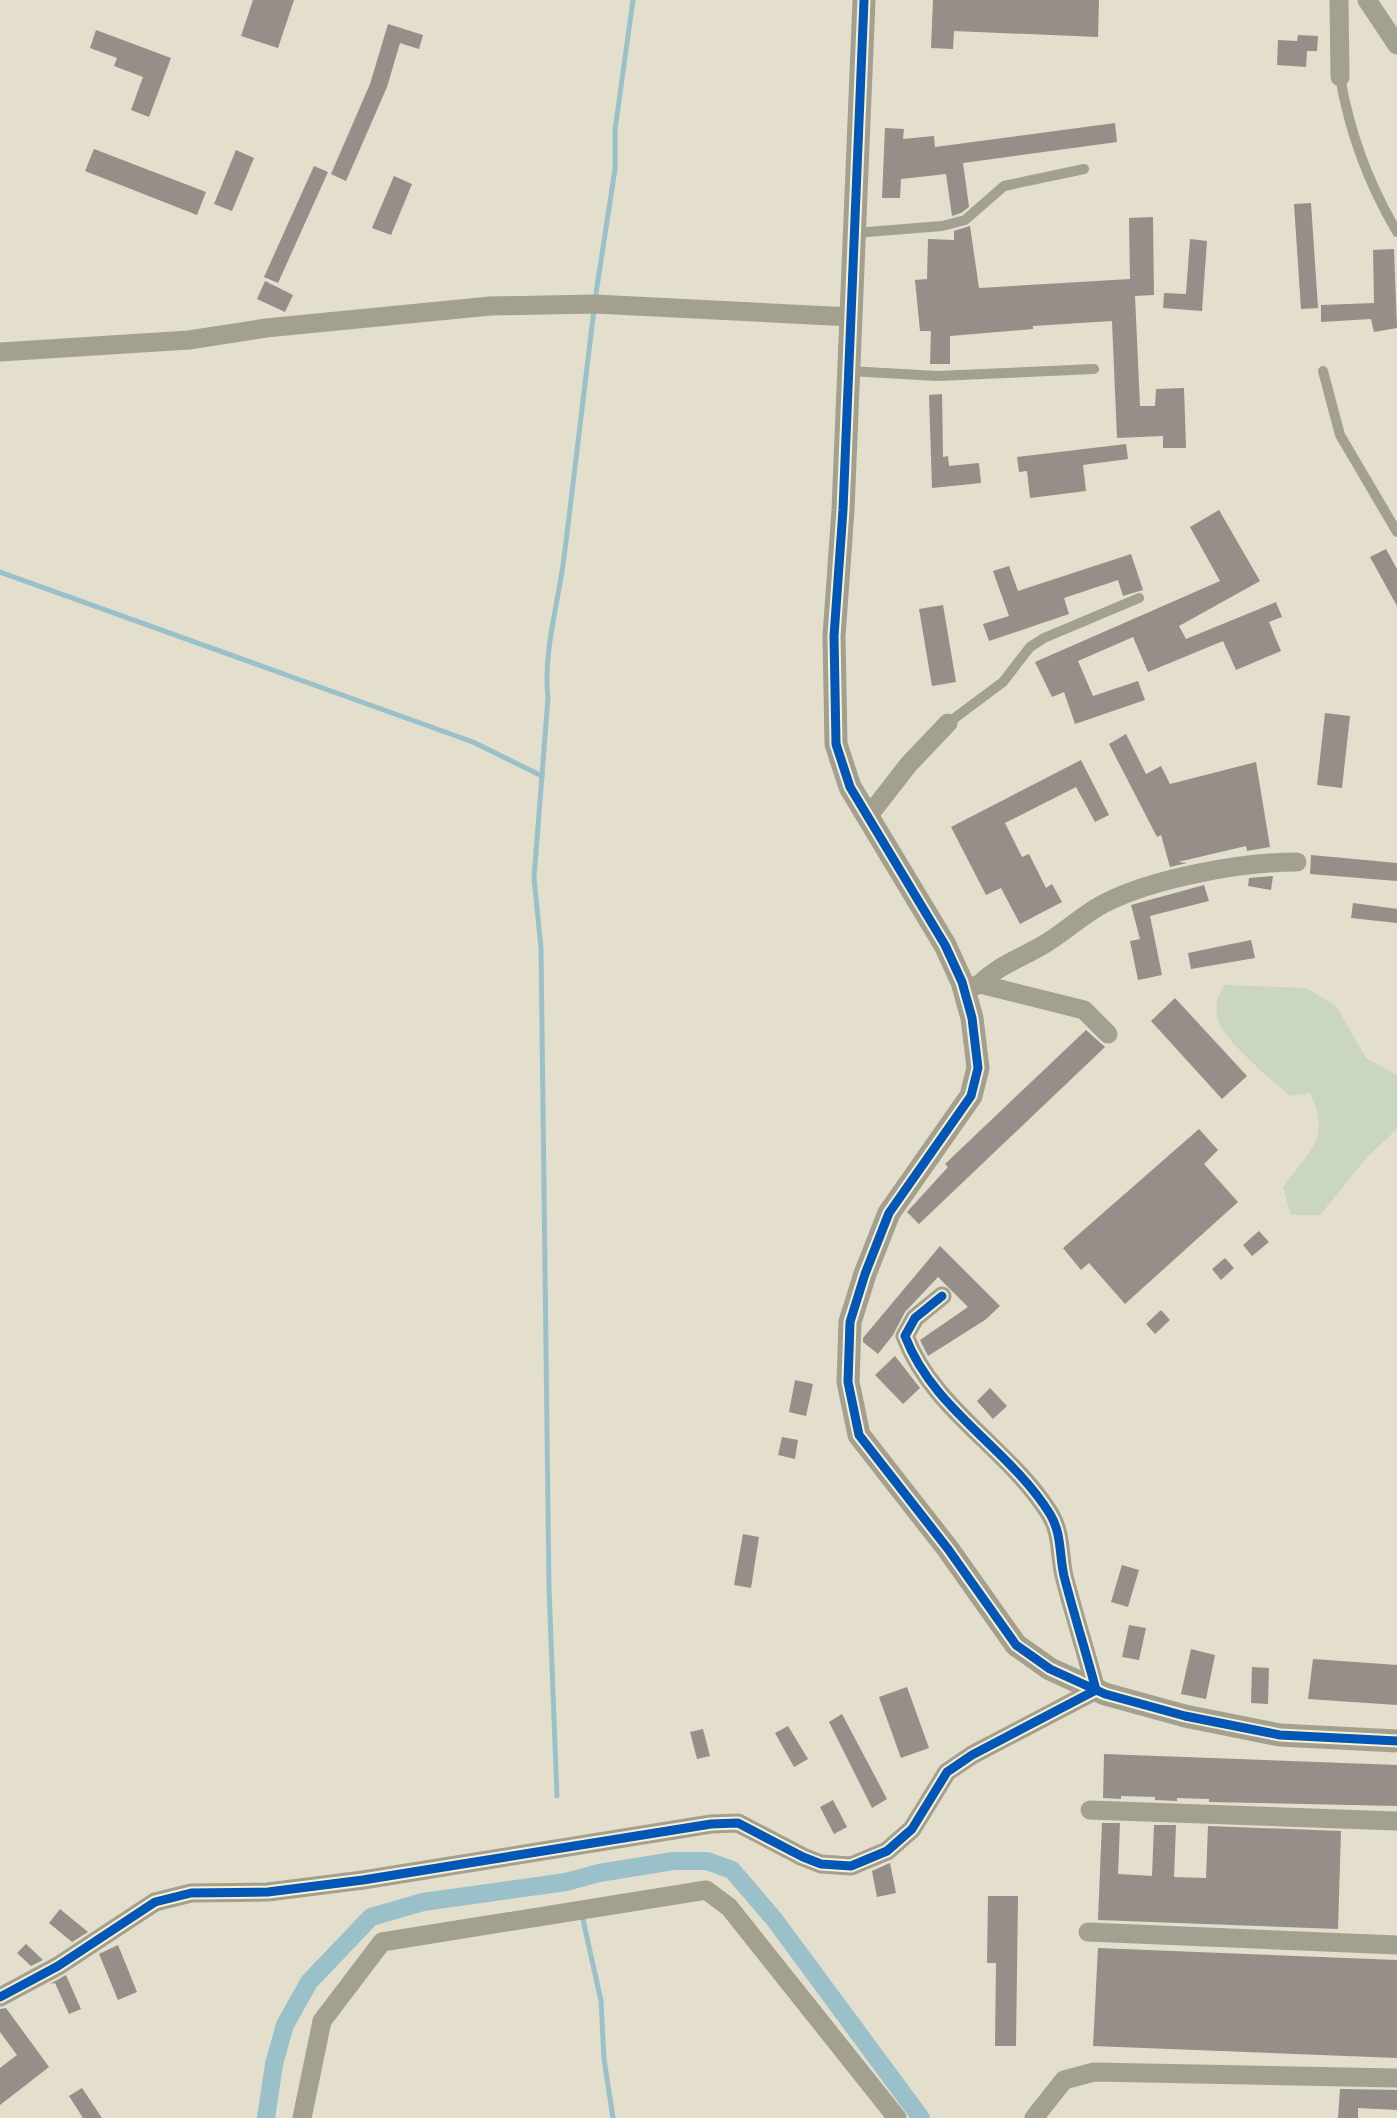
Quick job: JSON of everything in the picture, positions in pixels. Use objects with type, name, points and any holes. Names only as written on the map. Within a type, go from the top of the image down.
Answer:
[{"type":"street","points":[[864,0],[833,695],[836,744],[850,787],[867,818],[972,987],[972,1018],[978,1068],[971,1096],[890,1213],[865,1273],[850,1322],[848,1381],[859,1435],[948,1549],[1016,1645],[1050,1670],[1153,1710],[1280,1735],[1397,1741]]},
{"type":"street","points":[[1339,0],[1340,77]]},
{"type":"street","points":[[1367,0],[1397,45]]},
{"type":"street","points":[[0,352],[189,340],[266,328],[490,306],[595,304],[851,317]]},
{"type":"street","points":[[867,818],[909,764],[948,723]]},
{"type":"street","points":[[972,987],[990,973],[1044,945],[1105,903],[1147,888],[1205,873],[1264,862],[1297,862]]},
{"type":"street","points":[[972,987],[1084,1010],[1108,1034]]},
{"type":"street","points":[[942,1296],[915,1318],[905,1336],[914,1360],[943,1398],[1026,1483],[1050,1514],[1059,1534],[1063,1571],[1096,1690]]},
{"type":"street","points":[[0,1997],[58,1966],[155,1902],[172,1895],[268,1892],[363,1880],[711,1824],[738,1823],[821,1864],[851,1866],[887,1851],[912,1829],[947,1772],[972,1755],[1096,1690]]},
{"type":"street","points":[[1090,1810],[1397,1821]]},
{"type":"street","points":[[302,2118],[322,2021],[382,1942],[706,1890],[729,1907],[897,2118]]},
{"type":"street","points":[[1088,1932],[1397,1945]]},
{"type":"street","points":[[1034,2118],[1065,2080],[1094,2072],[1397,2078]]},
{"type":"lane","points":[[1340,77],[1348,122],[1359,159],[1397,232]]},
{"type":"lane","points":[[854,233],[942,226],[965,220],[1004,186],[1084,169]]},
{"type":"lane","points":[[849,371],[937,376],[1094,369]]},
{"type":"lane","points":[[1323,371],[1340,435],[1397,532]]},
{"type":"lane","points":[[948,723],[1003,682],[1030,647],[1044,638],[1139,597]]},
{"type":"green space","points":[[1224,985],[1306,988],[1336,1006],[1366,1058],[1397,1075],[1397,1129],[1367,1157],[1320,1215],[1291,1215],[1283,1188],[1308,1154],[1318,1134],[1319,1122],[1310,1093],[1290,1096],[1248,1059],[1228,1036],[1216,1011]]},
{"type":"building","points":[[253,0],[294,0],[278,48],[241,36]]},
{"type":"building","points":[[933,0],[1099,0],[1098,37],[954,31],[953,49],[931,48]]},
{"type":"building","points":[[388,24],[423,35],[419,49],[400,43],[387,87],[346,181],[331,174],[370,84]]},
{"type":"building","points":[[96,30],[171,58],[149,117],[131,110],[143,77],[114,66],[117,58],[90,48]]},
{"type":"building","points":[[1298,35],[1318,36],[1317,51],[1307,51],[1306,67],[1277,65],[1278,40],[1297,41]]},
{"type":"building","points":[[1115,123],[1117,142],[963,163],[969,207],[952,216],[946,174],[901,179],[900,198],[882,198],[885,128],[904,129],[903,139],[934,136],[935,147]]},
{"type":"building","points":[[94,149],[206,192],[197,215],[85,171]]},
{"type":"building","points":[[236,150],[254,158],[232,211],[214,204]]},
{"type":"building","points":[[314,166],[328,172],[278,283],[264,277]]},
{"type":"building","points":[[394,176],[412,184],[391,235],[372,228]]},
{"type":"building","points":[[1311,203],[1318,308],[1301,309],[1294,204]]},
{"type":"building","points":[[1153,217],[1154,295],[1135,296],[1140,406],[1155,406],[1156,389],[1184,388],[1186,448],[1163,448],[1163,436],[1117,438],[1112,321],[1033,326],[1033,329],[950,336],[950,364],[930,364],[931,331],[920,331],[915,280],[927,279],[928,239],[954,240],[954,231],[970,226],[979,288],[1130,279],[1129,218]]},
{"type":"building","points":[[1190,239],[1207,241],[1202,311],[1163,308],[1164,293],[1186,294]]},
{"type":"building","points":[[1394,249],[1397,328],[1374,332],[1371,319],[1321,322],[1321,305],[1374,303],[1373,250]]},
{"type":"building","points":[[265,281],[293,295],[285,312],[257,299]]},
{"type":"building","points":[[942,394],[943,457],[948,456],[949,466],[979,463],[981,483],[932,488],[929,395]]},
{"type":"building","points":[[1126,444],[1128,459],[1083,465],[1086,491],[1030,498],[1027,471],[1019,472],[1017,457]]},
{"type":"building","points":[[1219,510],[1260,581],[1179,626],[1186,639],[1276,602],[1282,617],[1269,622],[1281,651],[1236,670],[1223,641],[1148,672],[1133,637],[1078,661],[1093,696],[1138,681],[1145,700],[1075,724],[1064,692],[1052,697],[1035,662],[1220,581],[1190,527]]},
{"type":"building","points":[[1386,549],[1397,569],[1397,606],[1370,557]]},
{"type":"building","points":[[1131,554],[1143,590],[1123,596],[1118,580],[1064,598],[1069,614],[989,641],[983,624],[1009,616],[993,571],[1009,566],[1018,591]]},
{"type":"building","points":[[943,605],[956,682],[932,686],[919,609]]},
{"type":"building","points":[[1325,713],[1350,716],[1342,788],[1317,785]]},
{"type":"building","points":[[1126,734],[1146,774],[1161,766],[1170,784],[1256,762],[1270,847],[1247,851],[1246,846],[1178,862],[1187,863],[1170,867],[1161,835],[1157,837],[1109,744]]},
{"type":"building","points":[[1081,760],[1109,815],[1095,822],[1076,787],[1005,823],[1022,857],[1029,854],[1046,888],[1052,884],[1062,902],[1020,924],[1001,888],[986,895],[951,827]]},
{"type":"building","points":[[1311,855],[1397,863],[1397,881],[1310,874]]},
{"type":"building","points":[[1273,876],[1271,890],[1248,886],[1249,878]]},
{"type":"building","points":[[1204,885],[1209,901],[1150,916],[1162,975],[1138,980],[1130,941],[1140,939],[1131,905]]},
{"type":"building","points":[[1353,903],[1397,909],[1397,923],[1351,918]]},
{"type":"building","points":[[1251,940],[1255,958],[1191,969],[1188,953]]},
{"type":"building","points":[[1175,998],[1247,1076],[1222,1099],[1151,1021]]},
{"type":"building","points":[[1086,1030],[1105,1047],[919,1224],[907,1212],[948,1167],[945,1164]]},
{"type":"building","points":[[1199,1129],[1218,1150],[1204,1164],[1238,1202],[1125,1304],[1089,1263],[1081,1270],[1063,1248]]},
{"type":"building","points":[[1259,1231],[1269,1242],[1252,1256],[1243,1245]]},
{"type":"building","points":[[940,1246],[1000,1306],[985,1320],[928,1356],[920,1340],[968,1307],[938,1277],[905,1312],[893,1335],[878,1354],[863,1342],[863,1338]]},
{"type":"building","points":[[1225,1258],[1234,1268],[1221,1280],[1212,1269]]},
{"type":"building","points":[[1161,1310],[1170,1320],[1155,1334],[1146,1324]]},
{"type":"building","points":[[895,1356],[920,1388],[903,1404],[875,1375]]},
{"type":"building","points":[[795,1380],[813,1384],[806,1416],[789,1412]]},
{"type":"building","points":[[990,1388],[1007,1406],[993,1419],[977,1401]]},
{"type":"building","points":[[782,1437],[798,1440],[795,1459],[778,1455]]},
{"type":"building","points":[[743,1534],[759,1537],[751,1588],[734,1585]]},
{"type":"building","points":[[1122,1565],[1139,1570],[1128,1607],[1111,1602]]},
{"type":"building","points":[[1129,1625],[1146,1628],[1139,1660],[1122,1657]]},
{"type":"building","points":[[1191,1649],[1215,1655],[1206,1699],[1181,1694]]},
{"type":"building","points":[[1313,1659],[1397,1665],[1397,1705],[1308,1699]]},
{"type":"building","points":[[1252,1667],[1269,1668],[1268,1704],[1251,1703]]},
{"type":"building","points":[[907,1687],[929,1748],[901,1758],[879,1697]]},
{"type":"building","points":[[842,1714],[887,1799],[872,1808],[829,1722]]},
{"type":"building","points":[[788,1726],[808,1759],[794,1767],[775,1733]]},
{"type":"building","points":[[703,1729],[710,1756],[697,1759],[690,1732]]},
{"type":"building","points":[[1104,1754],[1397,1765],[1397,1806],[1209,1802],[1209,1799],[1177,1798],[1177,1801],[1121,1796],[1121,1799],[1103,1798]]},
{"type":"building","points":[[833,1800],[847,1827],[834,1834],[820,1807]]},
{"type":"building","points":[[1102,1823],[1120,1823],[1118,1874],[1152,1876],[1154,1825],[1176,1825],[1174,1877],[1206,1878],[1208,1826],[1341,1831],[1338,1929],[1098,1920]]},
{"type":"building","points":[[890,1863],[896,1893],[877,1897],[872,1871]]},
{"type":"building","points":[[988,1896],[1018,1896],[1016,2046],[995,2046],[996,1963],[987,1963]]},
{"type":"building","points":[[60,1909],[88,1932],[72,1942],[49,1923]]},
{"type":"building","points":[[26,1944],[43,1960],[31,1966],[17,1953]]},
{"type":"building","points":[[118,1945],[137,1992],[118,2000],[99,1954]]},
{"type":"building","points":[[1098,1948],[1397,1960],[1397,2058],[1093,2046]]},
{"type":"building","points":[[66,1975],[81,2009],[69,2014],[55,1983],[50,1984]]},
{"type":"building","points":[[6,2008],[49,2067],[0,2105],[0,2068],[17,2055],[0,2032],[0,2009]]},
{"type":"building","points":[[82,2088],[102,2118],[83,2118],[69,2096]]},
{"type":"building","points":[[1340,2089],[1397,2090],[1397,2110],[1358,2108],[1358,2118],[1338,2118]]},
{"type":"waterway","points":[[595,300],[615,169],[615,130],[633,0]]},
{"type":"waterway","points":[[557,1796],[549,1588],[541,948],[534,878],[548,698],[547,665],[563,565],[594,309]]},
{"type":"waterway","points":[[0,572],[473,742],[542,776]]},
{"type":"waterway","points":[[266,2118],[274,2064],[285,2025],[309,1982],[371,1917],[423,1902],[566,1882],[599,1873],[673,1861],[707,1861],[732,1870],[774,1919],[921,2118]]},
{"type":"waterway","points":[[582,1915],[601,2001],[604,2059],[613,2118]]},
{"type":"cycle path","points":[[864,0],[843,510],[834,636],[836,744],[850,787],[945,945],[962,982],[972,1018],[978,1068],[971,1096],[889,1213],[865,1274],[850,1322],[848,1382],[859,1435],[948,1549],[1016,1645],[1050,1669],[1105,1694],[1185,1716],[1280,1735],[1397,1741]]},
{"type":"cycle path","points":[[0,1997],[58,1966],[155,1902],[191,1893],[268,1892],[363,1880],[711,1824],[738,1823],[821,1864],[851,1866],[887,1851],[912,1829],[947,1772],[972,1755],[1096,1690],[1064,1576],[1057,1529],[1050,1514],[1014,1469],[934,1386],[905,1336],[915,1318],[942,1296]]}]
